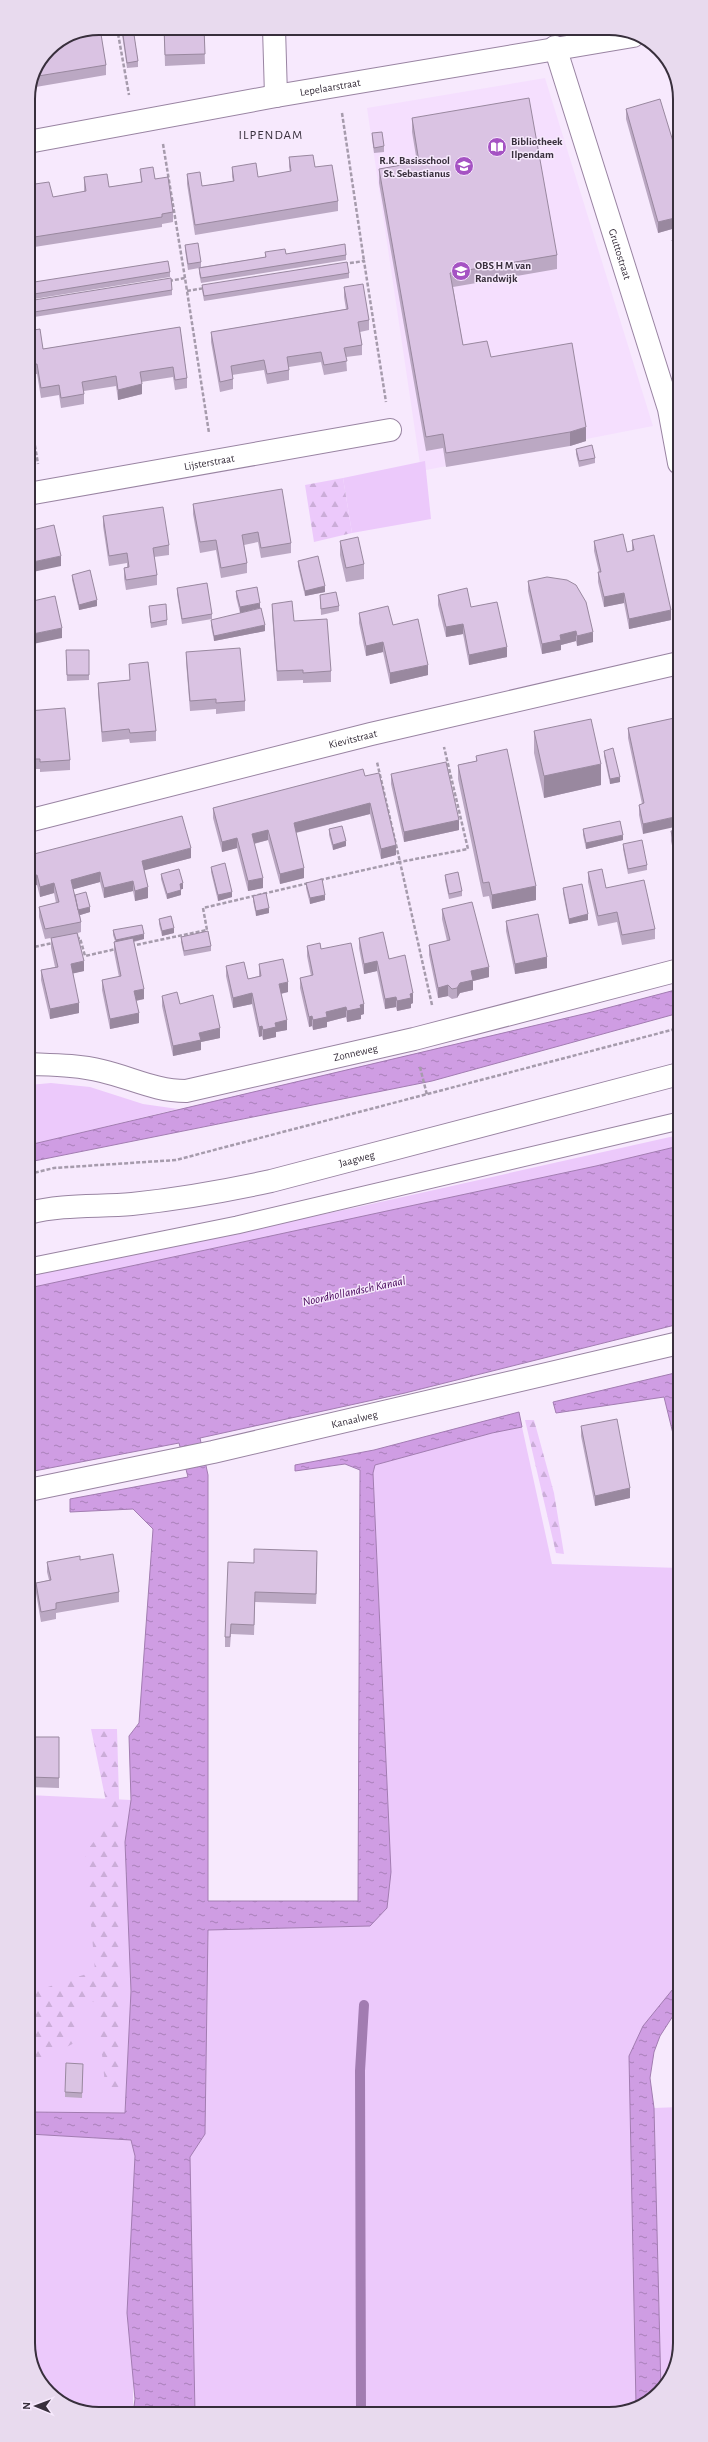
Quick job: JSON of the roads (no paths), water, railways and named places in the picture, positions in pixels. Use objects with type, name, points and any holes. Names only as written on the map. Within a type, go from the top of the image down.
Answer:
[{"type":"street","points":[[274,35],[276,96]]},
{"type":"street","name":"Lepelaarstraat","points":[[35,141],[276,96],[555,48],[582,36],[622,36]]},
{"type":"street","name":"Gruttostraat","points":[[555,48],[673,403]]},
{"type":"street","name":"Lijsterstraat","points":[[36,493],[390,430]]},
{"type":"street","name":"Kievitstraat","points":[[35,819],[371,734],[673,664]]},
{"type":"street","name":"Zonneweg","points":[[35,1064],[85,1067],[154,1088],[168,1091],[186,1091],[438,1033],[673,972]]},
{"type":"street","name":"Jaagweg","points":[[35,1212],[62,1208],[131,1204],[225,1191],[301,1173],[673,1076]]},
{"type":"street","name":"Kanaalweg","points":[[35,1489],[213,1452],[673,1344]]},
{"type":"lane","points":[[35,1266],[237,1225],[673,1122]]},
{"type":"water","points":[[673,991],[673,1015],[432,1081],[35,1161],[35,1144],[592,1012]]},
{"type":"water","name":"Noordhollandsch Kanaal","points":[[673,1147],[673,1326],[405,1393],[200,1438],[208,1475],[208,1901],[358,1901],[360,1470],[345,1464],[295,1471],[295,1465],[374,1450],[519,1412],[522,1427],[492,1433],[375,1465],[373,1473],[391,1872],[387,1908],[370,1926],[208,1930],[205,2134],[190,2157],[195,2407],[134,2407],[135,2399],[127,2313],[135,2156],[131,2140],[35,2134],[35,2112],[125,2113],[131,1991],[125,1842],[131,1800],[129,1736],[139,1723],[153,1529],[133,1509],[70,1512],[70,1499],[188,1477],[179,1443],[35,1471],[35,1287],[596,1166]]},
{"type":"water","points":[[673,1373],[673,1434],[664,1397],[556,1413],[553,1402]]},
{"type":"water","points":[[673,1989],[673,2016],[660,2036],[654,2052],[650,2078],[654,2108],[661,2380],[648,2394],[636,2401],[629,2056],[643,2026]]},
{"type":"waterway","points":[[361,2407],[360,2071],[364,2005]]},
{"type":"place","name":"Bibliotheek Ilpendam","points":[[497,147]]},
{"type":"place","name":"R.K. Basisschool St. Sebastianus","points":[[464,166]]},
{"type":"place","name":"OBS H M van Randwijk","points":[[461,271]]},
{"type":"district","name":"ILPENDAM","points":[[271,134]]}]
